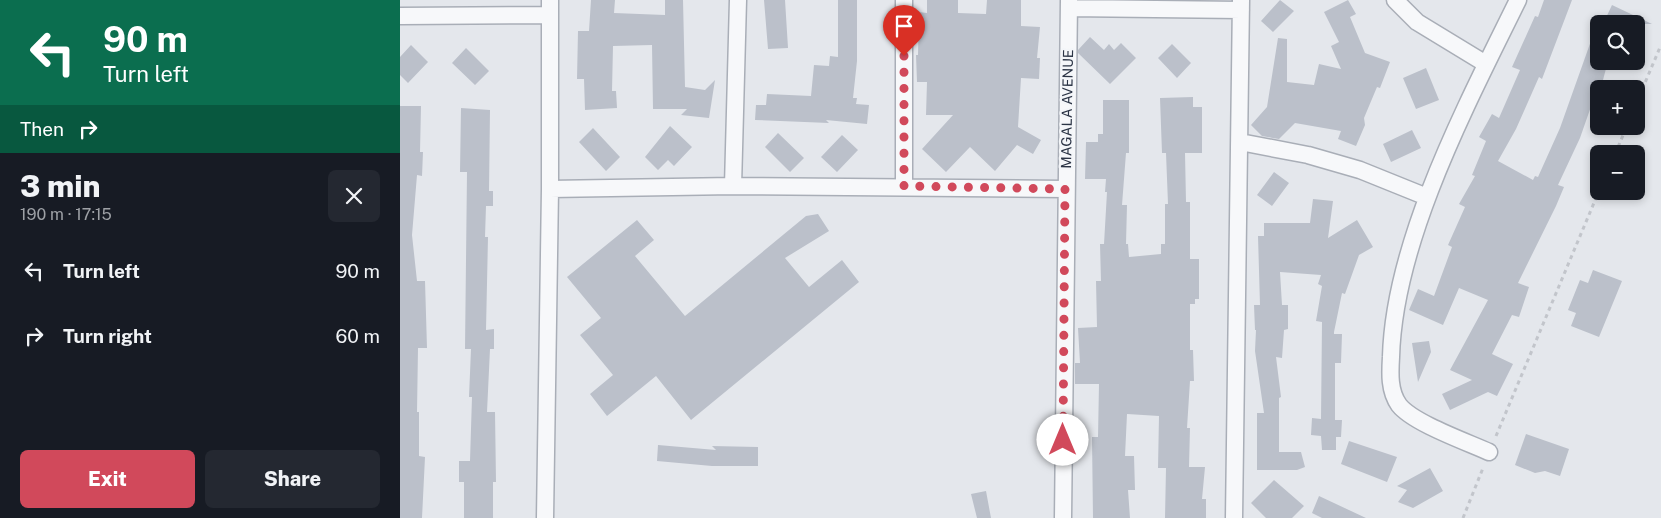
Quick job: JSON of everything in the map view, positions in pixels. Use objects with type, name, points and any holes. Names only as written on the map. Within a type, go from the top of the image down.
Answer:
[{"type":"street","points":[[733,186],[738,0]]},
{"type":"street","points":[[904,0],[904,186]]},
{"type":"street","points":[[1395,0],[1417,22],[1486,64]]},
{"type":"street","points":[[1489,452],[1417,419],[1399,405],[1390,382],[1392,329],[1403,278],[1427,197],[1486,64],[1518,0]]},
{"type":"street","points":[[1069,4],[1241,5],[1234,518]]},
{"type":"street","name":"MAGALA AVENUE","points":[[1063,518],[1065,189],[1069,4]]},
{"type":"street","points":[[400,16],[550,8],[550,188],[545,518]]},
{"type":"street","points":[[1240,142],[1308,155],[1360,170],[1427,197]]},
{"type":"street","points":[[550,188],[904,186],[1065,189]]},
{"type":"path","points":[[1645,83],[1661,45]]},
{"type":"path","points":[[1462,518],[1595,200]]},
{"type":"building","points":[[591,0],[615,0],[614,13],[665,15],[665,0],[683,0],[685,87],[705,90],[715,80],[709,118],[681,115],[687,109],[653,109],[652,45],[613,46],[612,91],[616,91],[617,108],[585,110],[584,79],[577,79],[578,31],[589,31]]},
{"type":"building","points":[[764,0],[785,0],[788,48],[768,49]]},
{"type":"building","points":[[838,0],[857,0],[857,61],[853,98],[857,98],[856,104],[869,105],[867,124],[826,120],[829,123],[755,120],[756,105],[766,105],[767,94],[811,96],[814,65],[829,66],[830,56],[838,57]]},
{"type":"building","points":[[927,0],[958,0],[958,13],[986,14],[987,0],[1021,0],[1021,26],[1040,27],[1037,58],[1040,58],[1039,79],[1021,78],[1018,127],[1041,140],[1033,154],[1017,145],[995,171],[970,147],[946,172],[922,149],[953,115],[926,115],[927,82],[917,82],[916,55],[918,55],[919,12],[927,13]]},
{"type":"building","points":[[1280,0],[1294,11],[1273,32],[1261,21]]},
{"type":"building","points":[[1348,0],[1356,14],[1350,17],[1365,53],[1390,62],[1380,88],[1377,87],[1364,118],[1365,125],[1356,146],[1338,139],[1341,131],[1295,123],[1279,139],[1262,136],[1251,125],[1267,107],[1278,38],[1287,39],[1287,82],[1314,85],[1319,64],[1341,69],[1331,46],[1339,42],[1324,12]]},
{"type":"building","points":[[1544,0],[1572,0],[1542,79],[1539,77],[1516,129],[1498,161],[1533,180],[1535,176],[1538,177],[1560,128],[1590,44],[1590,70],[1606,70],[1603,80],[1590,80],[1590,109],[1580,138],[1558,185],[1564,187],[1518,283],[1529,287],[1519,317],[1512,315],[1492,354],[1513,364],[1497,396],[1488,392],[1450,410],[1442,394],[1472,380],[1450,370],[1488,300],[1459,288],[1443,325],[1409,310],[1418,289],[1434,296],[1452,247],[1448,245],[1465,207],[1459,204],[1475,176],[1472,175],[1486,141],[1479,137],[1492,114],[1499,118],[1520,70],[1512,67],[1535,16],[1538,17]]},
{"type":"building","points":[[1612,5],[1633,15],[1607,15]]},
{"type":"building","points":[[1090,37],[1104,50],[1109,44],[1114,50],[1121,43],[1136,58],[1110,84],[1078,53],[1078,50]]},
{"type":"building","points":[[1172,44],[1191,63],[1177,78],[1158,58]]},
{"type":"building","points":[[411,45],[428,62],[408,83],[400,75],[400,57]]},
{"type":"building","points":[[466,48],[489,71],[475,85],[452,63]]},
{"type":"building","points":[[1426,68],[1439,100],[1416,109],[1403,78]]},
{"type":"building","points":[[1193,97],[1193,107],[1202,107],[1202,153],[1185,153],[1186,202],[1190,202],[1190,259],[1199,259],[1199,299],[1195,299],[1195,304],[1190,304],[1190,350],[1193,350],[1194,381],[1190,381],[1187,428],[1190,428],[1189,467],[1205,467],[1202,499],[1206,499],[1206,518],[1165,518],[1166,468],[1158,468],[1159,416],[1127,414],[1125,456],[1134,456],[1135,490],[1128,490],[1130,518],[1093,518],[1092,437],[1098,437],[1099,384],[1075,384],[1075,363],[1080,363],[1078,328],[1097,327],[1096,281],[1101,281],[1100,244],[1104,244],[1107,192],[1105,192],[1106,179],[1085,179],[1086,142],[1098,142],[1098,134],[1103,134],[1103,100],[1129,100],[1129,153],[1126,153],[1122,205],[1127,205],[1126,244],[1128,244],[1129,257],[1161,254],[1161,244],[1165,244],[1165,204],[1168,204],[1166,153],[1162,153],[1160,98]]},
{"type":"building","points":[[400,106],[421,106],[420,152],[423,152],[422,176],[417,175],[412,235],[417,281],[425,281],[427,348],[418,348],[417,412],[419,412],[419,456],[425,457],[422,518],[400,518]]},
{"type":"building","points":[[461,108],[490,110],[489,191],[493,191],[493,206],[486,206],[485,237],[488,237],[486,330],[494,329],[494,349],[490,349],[487,412],[495,412],[496,482],[493,482],[493,518],[464,518],[464,482],[459,482],[459,461],[470,461],[472,397],[469,397],[471,349],[465,349],[467,172],[460,172]]},
{"type":"building","points":[[670,126],[692,147],[674,166],[668,160],[658,170],[645,157]]},
{"type":"building","points":[[593,128],[620,157],[606,171],[579,142]]},
{"type":"building","points":[[1412,130],[1421,148],[1391,162],[1383,144]]},
{"type":"building","points":[[778,133],[804,158],[790,172],[765,147]]},
{"type":"building","points":[[842,135],[858,150],[837,172],[821,157]]},
{"type":"building","points":[[1274,172],[1289,183],[1272,206],[1257,195]]},
{"type":"building","points":[[1313,199],[1333,201],[1328,238],[1357,220],[1373,247],[1359,255],[1345,294],[1342,293],[1334,332],[1334,334],[1342,334],[1341,363],[1335,363],[1335,420],[1342,420],[1341,437],[1336,437],[1336,450],[1322,450],[1321,436],[1311,435],[1312,418],[1321,419],[1322,322],[1316,321],[1322,286],[1318,284],[1321,275],[1280,272],[1282,305],[1288,305],[1288,329],[1284,330],[1282,358],[1276,357],[1281,397],[1279,398],[1279,452],[1301,452],[1305,467],[1297,470],[1257,470],[1257,413],[1264,413],[1255,351],[1254,305],[1260,305],[1258,236],[1264,236],[1264,223],[1310,223]]},
{"type":"building","points":[[818,214],[829,231],[785,258],[809,287],[842,260],[859,282],[691,420],[656,376],[607,416],[590,394],[613,375],[580,335],[601,318],[567,277],[637,220],[654,240],[635,256],[685,316],[806,216]]},
{"type":"building","points":[[1593,270],[1622,281],[1599,337],[1571,326],[1576,313],[1568,310],[1580,280],[1588,283]]},
{"type":"building","points":[[1429,341],[1431,352],[1418,382],[1412,343]]},
{"type":"building","points":[[1526,434],[1569,449],[1560,476],[1545,471],[1535,473],[1515,465]]},
{"type":"building","points":[[1349,441],[1397,457],[1387,482],[1341,464]]},
{"type":"building","points":[[658,445],[716,450],[712,446],[758,447],[758,466],[712,466],[657,461]]},
{"type":"building","points":[[1430,468],[1443,491],[1413,508],[1398,502],[1407,490],[1397,486]]},
{"type":"building","points":[[1274,480],[1304,506],[1292,518],[1266,518],[1251,503]]},
{"type":"building","points":[[986,491],[991,518],[977,518],[971,494]]},
{"type":"building","points":[[1319,496],[1366,518],[1322,518],[1312,513]]},
{"type":"route","points":[[904,56],[904,186],[1065,189],[1063,440]]}]
